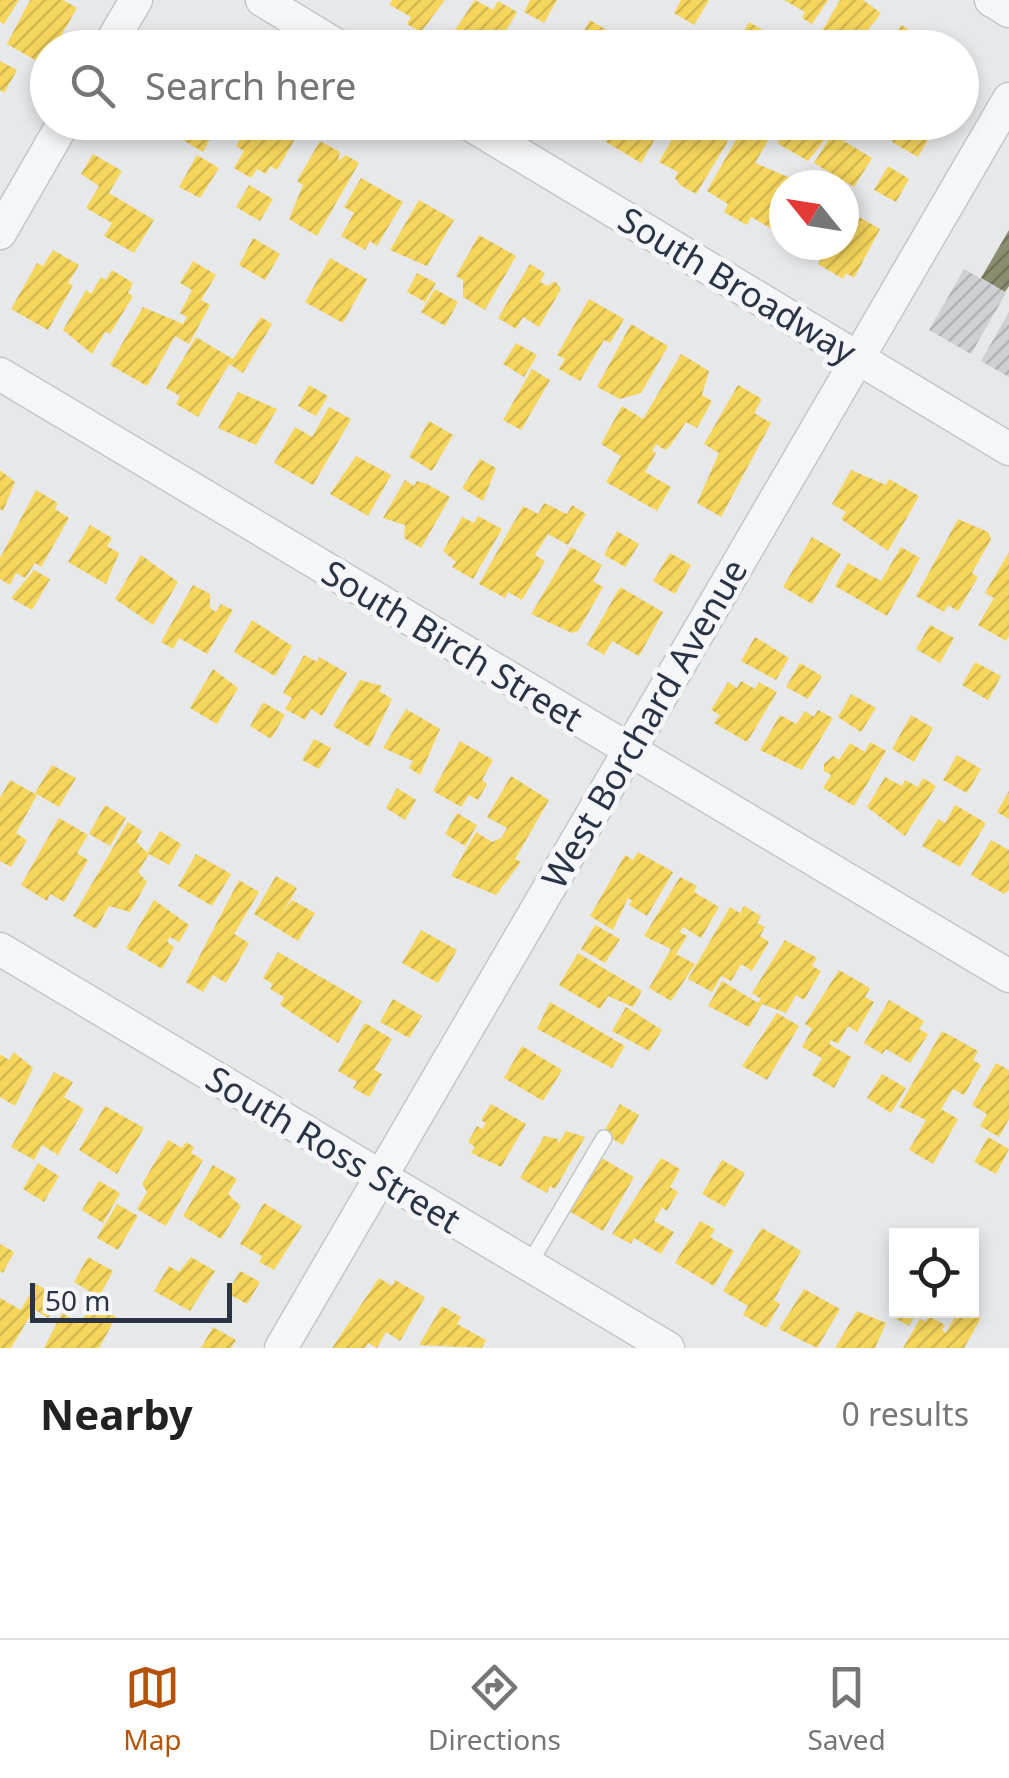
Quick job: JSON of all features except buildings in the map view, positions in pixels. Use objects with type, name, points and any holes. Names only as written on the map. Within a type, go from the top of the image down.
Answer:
[{"type":"street","points":[[118,30],[136,0]]},
{"type":"street","points":[[262,0],[311,30]]},
{"type":"street","points":[[991,0],[1009,11]]},
{"type":"street","name":"West Borchard Avenue","points":[[282,1348],[1009,99]]},
{"type":"street","points":[[0,233],[54,140]]},
{"type":"street","name":"South Broadway","points":[[496,140],[1009,450]]},
{"type":"street","name":"South Birch Street","points":[[0,374],[628,753],[1009,976]]},
{"type":"street","name":"South Ross Street","points":[[0,950],[668,1348]]},
{"type":"lane","points":[[528,1266],[604,1138]]}]
